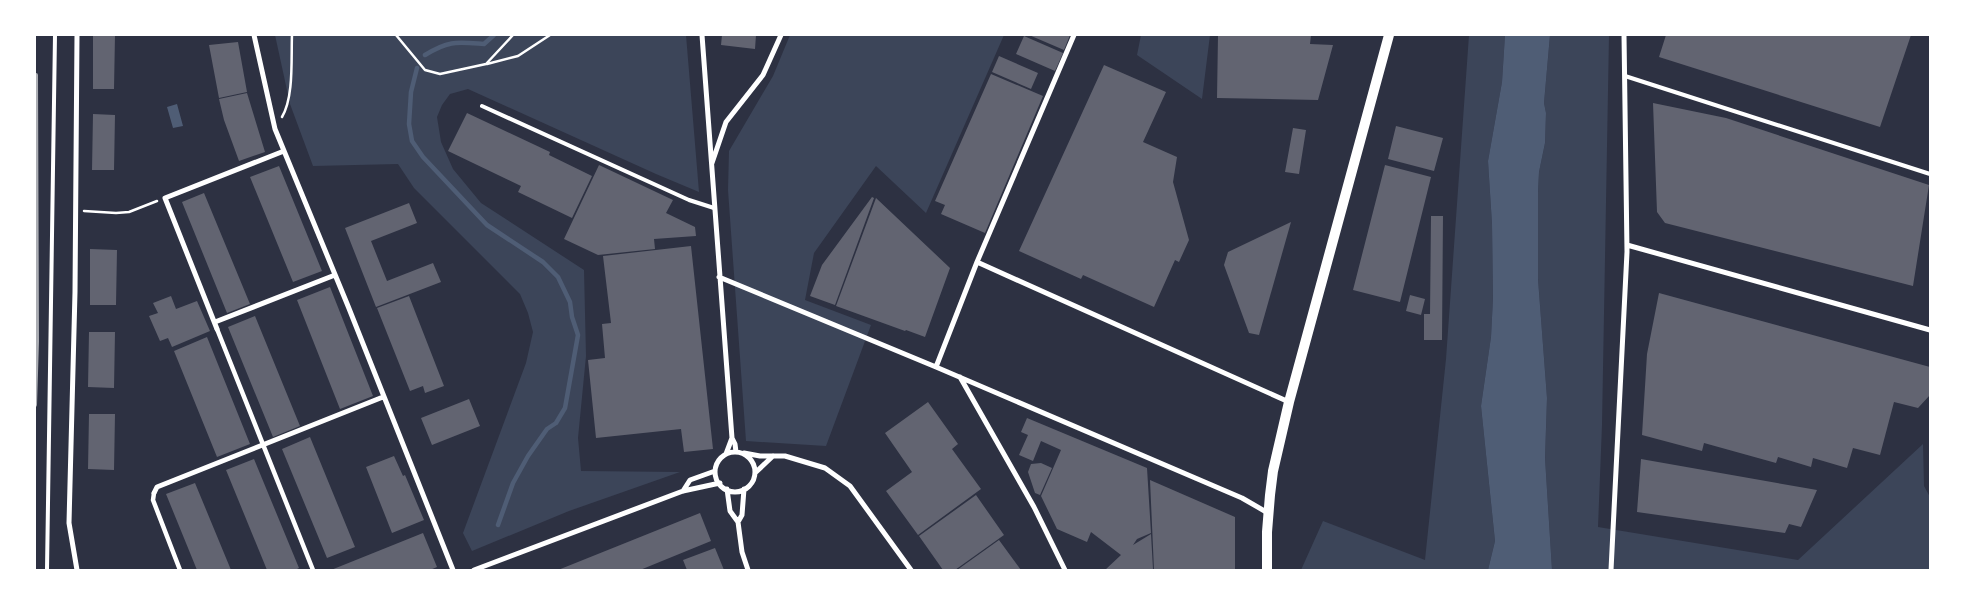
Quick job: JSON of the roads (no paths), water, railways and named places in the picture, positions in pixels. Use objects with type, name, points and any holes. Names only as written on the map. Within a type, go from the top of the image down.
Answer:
[{"type":"main road","points":[[1267,570],[1268,513],[1273,471],[1289,402],[1388,35]]},
{"type":"street","points":[[77,35],[70,523],[77,570]]},
{"type":"street","points":[[254,35],[275,129],[453,570]]},
{"type":"street","points":[[702,35],[710,167],[732,438],[736,452]]},
{"type":"street","points":[[710,167],[726,122],[763,75],[781,35]]},
{"type":"street","points":[[936,367],[977,262],[1074,35]]},
{"type":"street","points":[[1611,570],[1627,246],[1624,35]]},
{"type":"street","points":[[284,151],[165,198],[313,570]]},
{"type":"street","points":[[1627,246],[1930,330]]},
{"type":"street","points":[[977,262],[1289,402]]},
{"type":"street","points":[[215,322],[335,275]]},
{"type":"street","points":[[719,277],[960,377],[1242,498],[1268,513]]},
{"type":"street","points":[[960,377],[1029,499],[1065,570]]},
{"type":"street","points":[[180,570],[153,500],[157,487],[383,397]]},
{"type":"street","points":[[732,438],[726,454],[717,463],[716,471],[720,483],[727,489],[734,491],[744,489],[753,480],[755,473],[754,465],[750,458],[744,454]]},
{"type":"street","points":[[726,454],[736,452],[785,456],[825,468],[850,486],[911,570]]},
{"type":"street","points":[[755,473],[773,456]]},
{"type":"street","points":[[683,491],[690,480],[716,471]]},
{"type":"street","points":[[474,570],[683,491],[720,483]]},
{"type":"street","points":[[727,489],[730,511],[738,522],[742,552],[748,570]]},
{"type":"street","points":[[738,522],[742,516],[744,489]]},
{"type":"lane","points":[[47,570],[55,35]]},
{"type":"lane","points":[[1625,76],[1930,174]]},
{"type":"lane","points":[[482,106],[689,200],[714,208]]},
{"type":"waterway","points":[[425,55],[447,44],[484,44],[494,35]]},
{"type":"waterway","points":[[417,68],[411,92],[409,124],[412,141],[423,157],[487,225],[543,262],[558,277],[570,302],[572,317],[578,335],[565,408],[556,423],[547,429],[528,456],[513,483],[498,525]]},
{"type":"railway","points":[[35,405],[37,341],[36,75]]}]
